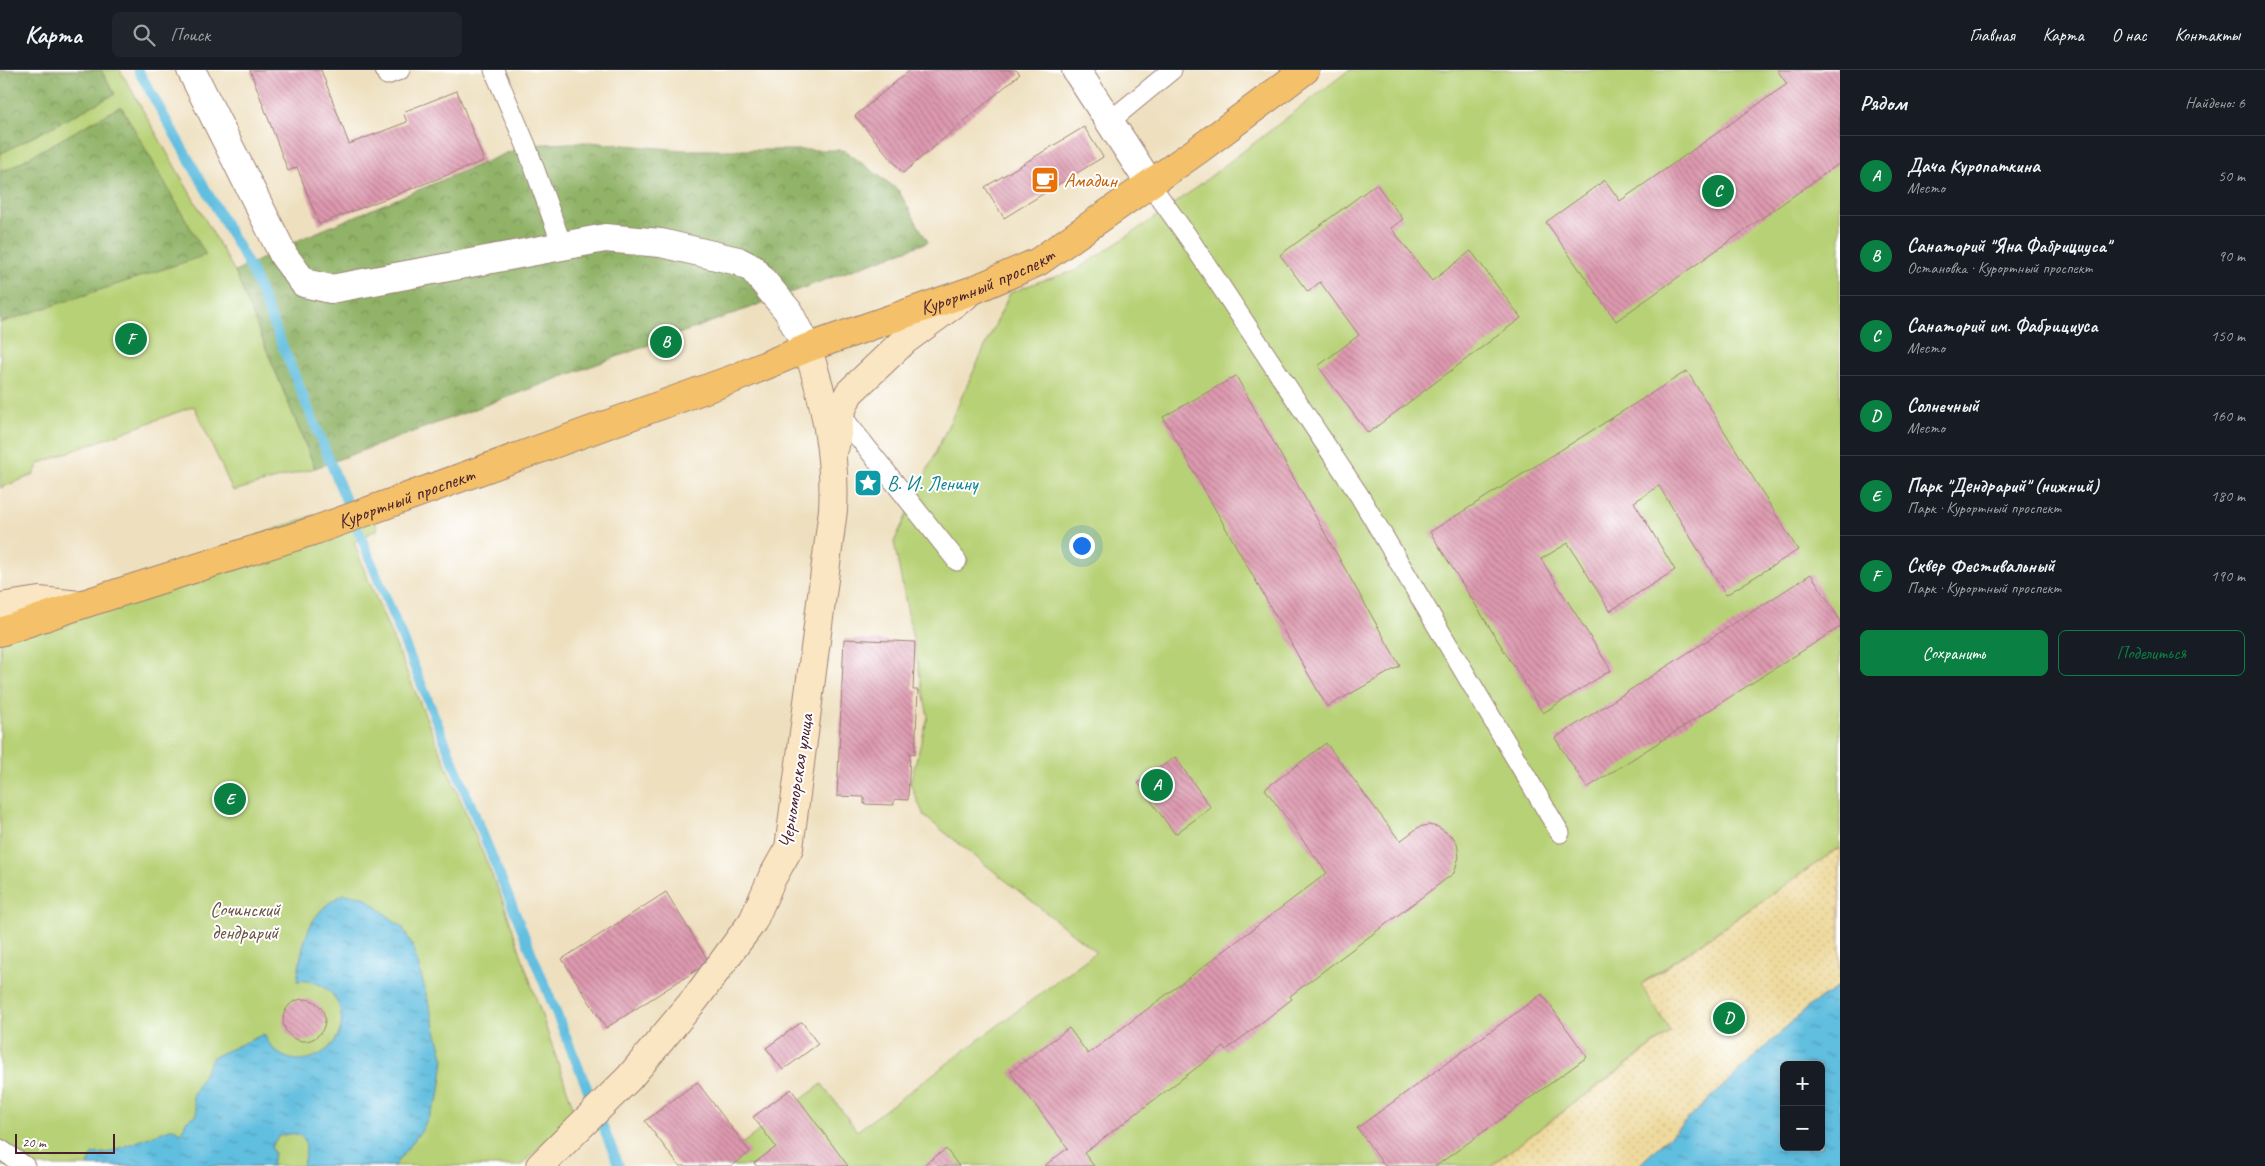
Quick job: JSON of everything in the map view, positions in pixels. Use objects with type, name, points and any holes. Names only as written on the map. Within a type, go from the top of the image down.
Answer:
[{"type":"main road","name":"Курортный проспект","points":[[0,632],[316,530],[725,382],[806,348],[971,291],[1038,262],[1150,184],[1305,70]]},
{"type":"main road","name":"Черноморская улица","points":[[540,1166],[629,1078],[696,998],[753,921],[772,878],[789,848],[833,510],[833,460],[840,414],[849,393],[904,341],[971,291]]},
{"type":"main road","name":"Черноморская улица","points":[[806,348],[814,370],[833,460]]},
{"type":"main road","points":[[0,607],[39,601],[80,605]]},
{"type":"street","points":[[191,70],[284,256],[304,283],[331,289],[605,238],[661,243],[738,261],[753,269],[788,310],[806,348]]},
{"type":"street","points":[[1076,70],[1150,184]]},
{"type":"lane","points":[[385,70],[387,75],[400,70]]},
{"type":"lane","points":[[494,70],[526,146],[562,245]]},
{"type":"lane","points":[[1110,121],[1172,70]]},
{"type":"lane","points":[[1150,184],[1191,242],[1359,495],[1560,833]]},
{"type":"lane","points":[[840,414],[957,561]]},
{"type":"lane","points":[[0,1149],[25,1166]]},
{"type":"green space","points":[[0,70],[120,70],[235,272],[315,468],[233,491],[194,406],[40,463],[33,475],[0,488]]},
{"type":"green space","points":[[0,70],[101,70],[115,94],[0,154]]},
{"type":"green space","points":[[1349,70],[1840,70],[1840,847],[1641,984],[1671,1031],[1490,1166],[712,1166],[822,1084],[857,1131],[1096,952],[924,816],[910,783],[928,717],[894,542],[1010,293],[1075,271],[1168,209]]},
{"type":"green space","points":[[121,106],[206,255],[0,323],[0,171],[8,169]]},
{"type":"green space","points":[[589,142],[682,150],[844,150],[898,190],[928,242],[315,468],[235,272],[303,238],[526,145]]},
{"type":"green space","name":"Сочинский дендрарий","points":[[366,497],[378,529],[354,542],[504,904],[575,1113],[520,1166],[0,1166],[0,626]]},
{"type":"sand","points":[[1840,847],[1840,986],[1809,1006],[1638,1166],[1490,1166],[1671,1032],[1641,985]]},
{"type":"water","points":[[344,894],[363,896],[403,928],[414,949],[444,1060],[439,1097],[422,1130],[394,1166],[302,1166],[306,1151],[304,1139],[294,1134],[287,1134],[278,1137],[271,1147],[274,1153],[272,1166],[88,1166],[92,1154],[107,1153],[173,1128],[181,1133],[187,1120],[197,1115],[192,1096],[213,1057],[264,1034],[275,1051],[290,1059],[306,1059],[321,1054],[333,1043],[340,1029],[341,1012],[332,994],[325,987],[316,983],[297,981],[304,942],[314,919],[331,901]]},
{"type":"water","points":[[1840,986],[1840,1166],[1638,1166],[1809,1006]]},
{"type":"building","points":[[250,70],[321,70],[349,144],[407,122],[403,112],[457,91],[484,161],[319,224],[297,167],[288,171]]},
{"type":"building","points":[[910,70],[1016,70],[1020,74],[903,173],[855,116]]},
{"type":"building","points":[[1777,70],[1840,70],[1840,163],[1616,321],[1546,222],[1605,180],[1620,201],[1787,84]]},
{"type":"building","points":[[1084,127],[1103,157],[1004,218],[985,187]]},
{"type":"building","points":[[1376,184],[1403,219],[1391,228],[1432,281],[1471,251],[1521,318],[1368,433],[1318,366],[1359,335],[1320,282],[1308,292],[1280,255]]},
{"type":"building","points":[[1687,371],[1798,550],[1726,595],[1659,486],[1634,502],[1675,570],[1610,611],[1568,543],[1541,559],[1611,670],[1543,713],[1430,532]]},
{"type":"building","points":[[1236,376],[1400,666],[1327,707],[1163,417]]},
{"type":"building","points":[[1811,574],[1840,620],[1840,627],[1587,788],[1555,738]]},
{"type":"building","points":[[844,639],[915,642],[913,690],[918,690],[915,754],[910,753],[908,800],[894,799],[894,805],[864,804],[864,797],[837,796]]},
{"type":"building","points":[[1326,743],[1400,841],[1419,827],[1428,825],[1438,827],[1453,837],[1457,843],[1459,857],[1454,873],[1290,996],[1292,999],[1226,1050],[1224,1047],[1084,1153],[1094,1166],[1044,1166],[1068,1148],[1010,1072],[1069,1028],[1088,1054],[1327,873],[1265,789]]},
{"type":"building","points":[[1175,757],[1211,808],[1175,834],[1138,783]]},
{"type":"building","points":[[666,892],[709,962],[606,1028],[562,959]]},
{"type":"building","points":[[1542,994],[1587,1057],[1436,1166],[1385,1166],[1357,1128]]},
{"type":"building","points":[[308,999],[316,1002],[322,1008],[325,1020],[322,1032],[316,1038],[300,1041],[292,1038],[286,1032],[283,1016],[286,1008],[292,1002]]},
{"type":"building","points":[[802,1022],[818,1044],[783,1070],[766,1048]]},
{"type":"building","points":[[697,1082],[750,1152],[732,1166],[679,1166],[645,1121]]},
{"type":"building","points":[[791,1089],[848,1166],[756,1166],[754,1163],[776,1147],[753,1117]]},
{"type":"building","points":[[946,1149],[959,1166],[922,1166]]},
{"type":"waterway","points":[[138,70],[251,269],[619,1166]]},
{"type":"place","name":"Амадин","points":[[1045,180]]},
{"type":"place","name":"Санаторий им. Фабрициуса","points":[[1718,191]]},
{"type":"place","name":"Сквер Фестивальный","points":[[131,339]]},
{"type":"place","name":"Санаторий \"Яна Фабрициуса\"","points":[[666,342]]},
{"type":"place","name":"В. И. Ленину","points":[[868,483]]},
{"type":"place","name":"Дача Куропаткина","points":[[1157,785]]},
{"type":"place","name":"Парк \"Дендрарий\" (нижний)","points":[[230,799]]},
{"type":"place","name":"Солнечный","points":[[1729,1018]]}]
